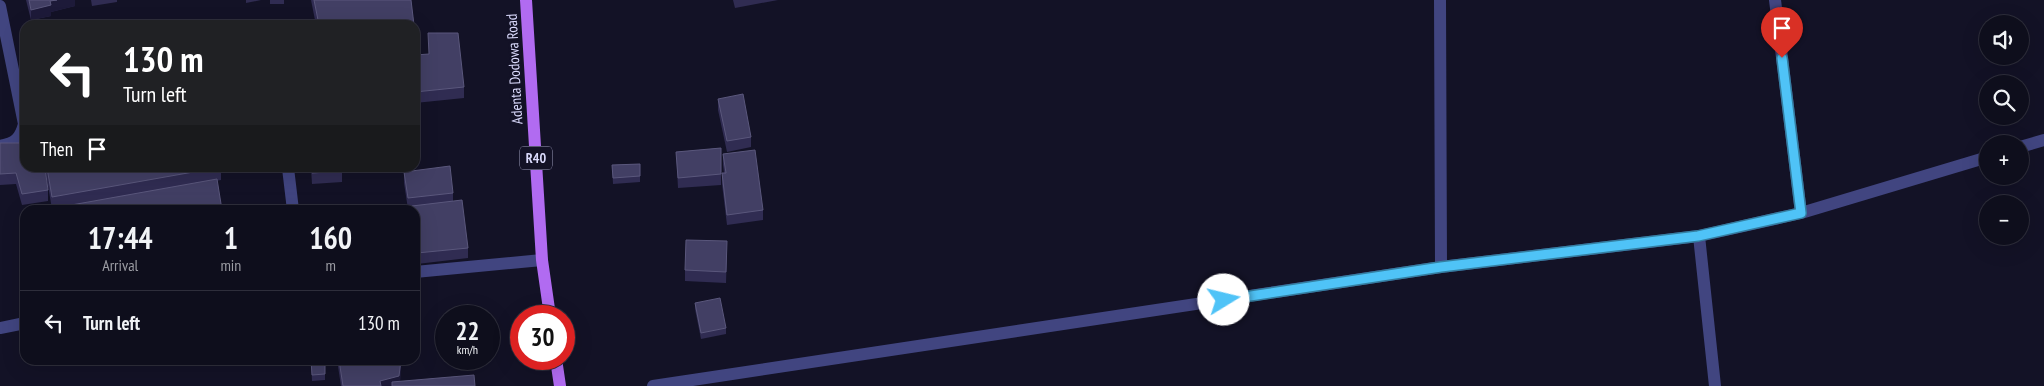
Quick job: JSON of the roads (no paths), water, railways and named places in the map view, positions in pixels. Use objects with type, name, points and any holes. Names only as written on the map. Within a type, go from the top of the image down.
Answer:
[{"type":"main road","name":"Adenta Dodowa Road","points":[[526,0],[542,260],[548,305]]},
{"type":"main road","points":[[558,370],[560,386]]},
{"type":"street","points":[[1440,0],[1441,267]]},
{"type":"street","points":[[1775,0],[1801,213]]},
{"type":"street","points":[[0,6],[20,104]]},
{"type":"street","points":[[0,146],[13,143],[20,137]]},
{"type":"street","points":[[2029,144],[2044,140]]},
{"type":"street","points":[[653,386],[1441,267],[1698,236],[1801,213],[1979,160]]},
{"type":"street","points":[[288,172],[292,205]]},
{"type":"street","points":[[1698,236],[1715,386]]},
{"type":"street","points":[[420,272],[542,260]]},
{"type":"street","points":[[0,328],[20,324]]}]
